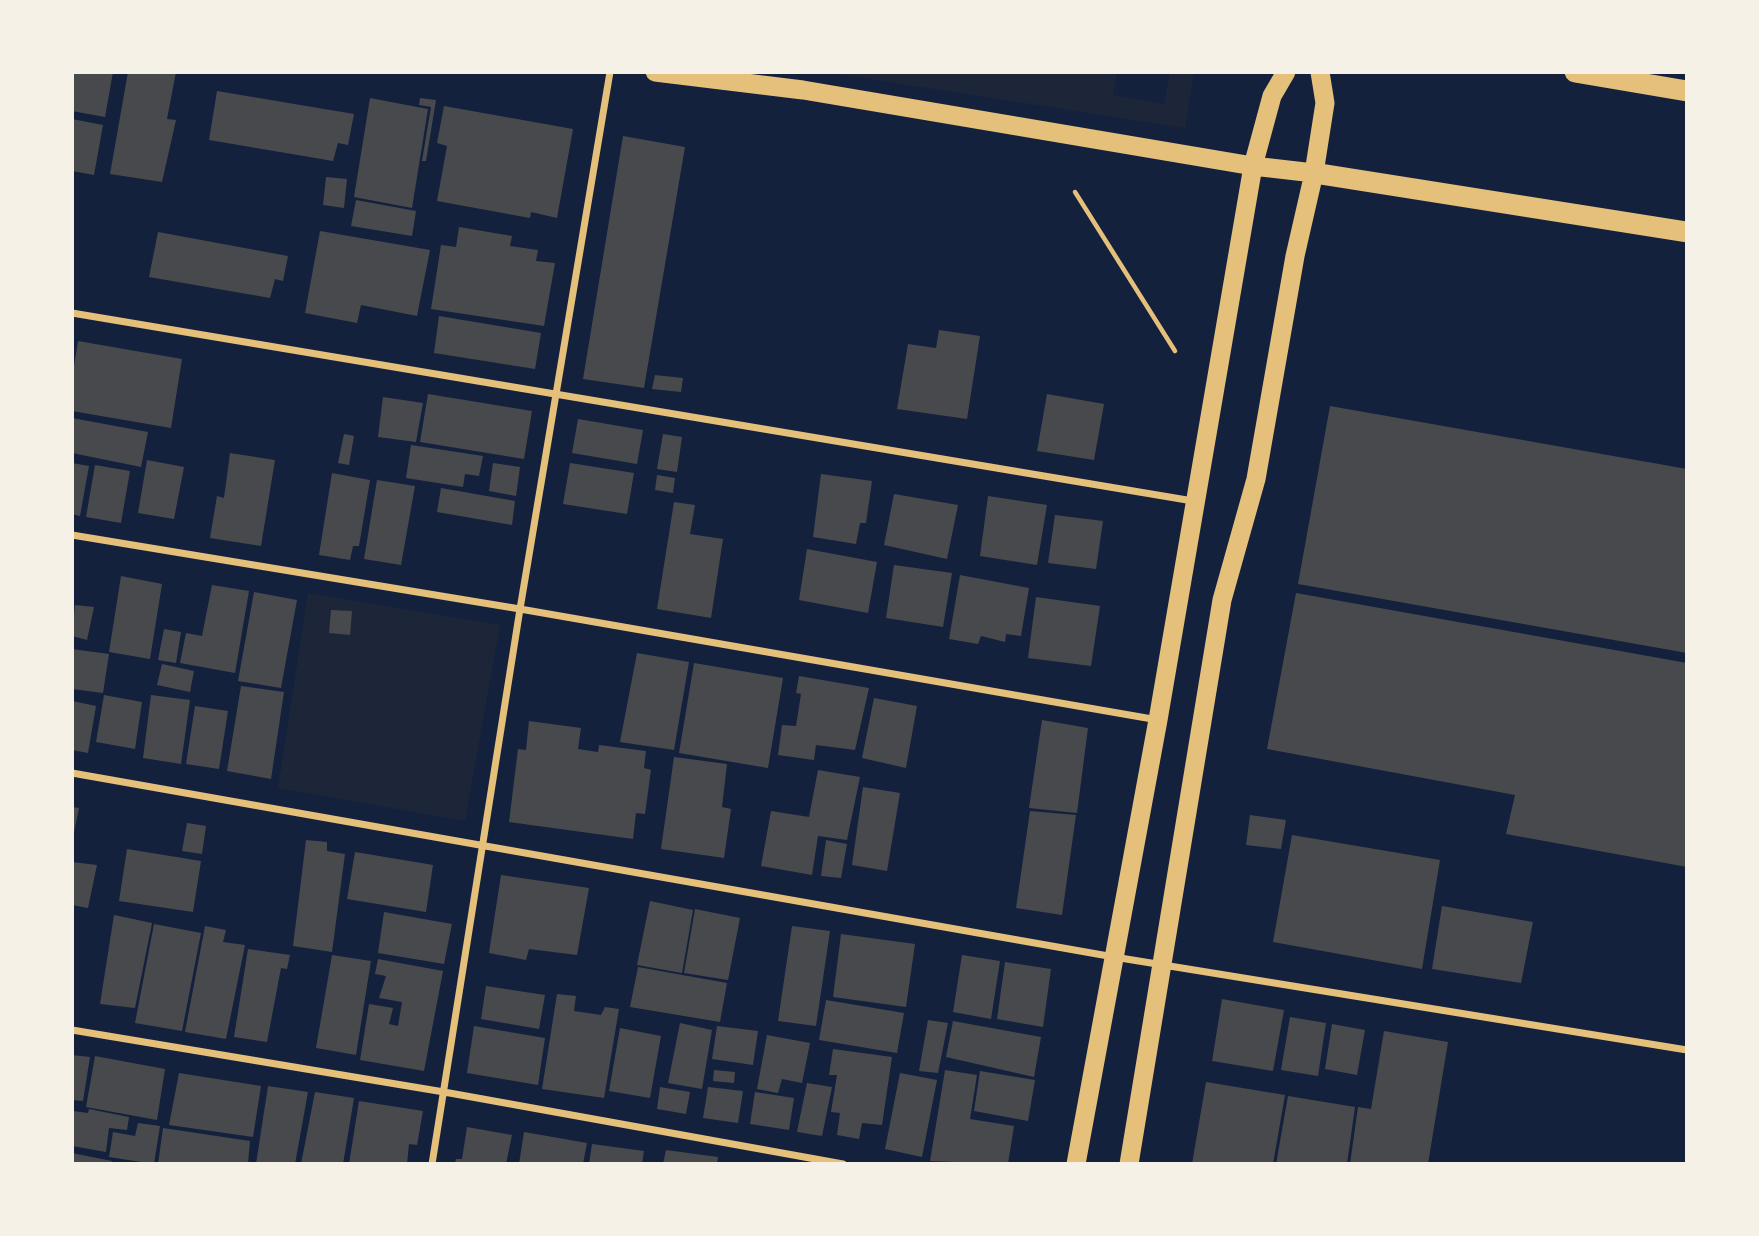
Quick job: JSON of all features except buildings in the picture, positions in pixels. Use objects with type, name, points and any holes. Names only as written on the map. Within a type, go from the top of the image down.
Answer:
[{"type":"highway","points":[[655,72],[803,90],[1253,166],[1314,173],[1687,232]]},
{"type":"highway","points":[[1076,1164],[1158,720],[1253,166],[1272,96],[1286,72]]},
{"type":"highway","points":[[1129,1164],[1222,600],[1256,479],[1295,256],[1314,173],[1325,103],[1320,72]]},
{"type":"highway","points":[[1575,72],[1687,90]]},
{"type":"street","points":[[432,1164],[520,609],[610,72]]},
{"type":"street","points":[[72,313],[1196,502]]},
{"type":"street","points":[[72,535],[520,609],[1158,720]]},
{"type":"street","points":[[72,773],[1114,957],[1687,1050]]},
{"type":"street","points":[[72,1030],[444,1092],[843,1164]]},
{"type":"path","points":[[1075,192],[1175,351]]},
{"type":"shaded area","points":[[841,72],[1117,72],[1113,95],[1164,104],[1170,72],[1194,72],[1185,128],[844,75]]},
{"type":"shaded area","points":[[308,593],[500,625],[465,821],[278,788]]}]
